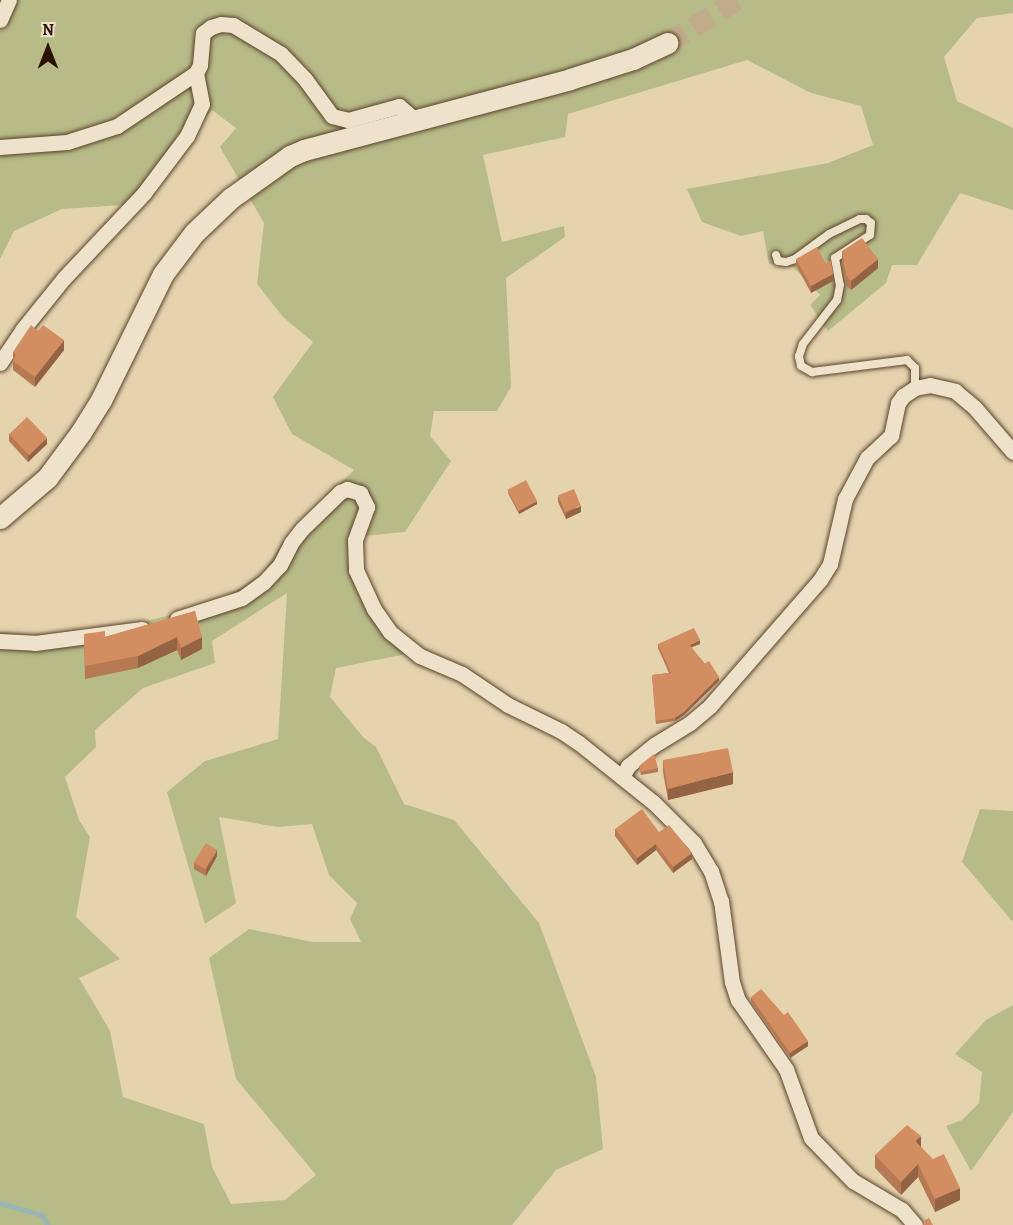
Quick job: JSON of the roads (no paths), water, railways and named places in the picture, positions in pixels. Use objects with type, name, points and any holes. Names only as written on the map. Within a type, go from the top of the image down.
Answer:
[{"type":"main road","points":[[0,518],[47,478],[81,432],[101,400],[163,274],[194,232],[231,198],[290,156],[327,142],[580,77],[633,59],[667,43]]},
{"type":"street","points":[[0,20],[9,0]]},
{"type":"street","points":[[0,147],[44,146],[100,133],[117,126],[196,73],[200,65],[203,33],[211,27],[233,25],[281,54],[306,79],[332,116],[348,120],[399,106],[414,119]]},
{"type":"street","points":[[0,363],[44,303],[144,193],[188,136],[202,104],[196,73]]},
{"type":"street","points":[[622,777],[628,766],[654,745],[690,723],[710,706],[820,580],[830,564],[845,499],[867,458],[891,436],[898,403],[915,388],[930,385],[955,391],[975,408],[1013,452]]},
{"type":"street","points":[[0,641],[35,643],[140,629],[234,602],[264,582],[280,565],[291,543],[302,529],[335,496],[347,489],[360,493],[367,507],[356,540],[356,570],[374,609],[390,632],[420,656],[462,674],[508,705],[561,731],[653,802],[694,843],[711,871],[721,901],[732,982],[738,1000],[786,1069],[812,1138],[853,1181],[902,1210],[915,1225]]},
{"type":"lane","points":[[776,255],[778,261],[786,262],[795,259],[829,234],[860,219],[866,219],[871,223],[870,235],[835,258],[840,285],[837,300],[803,344],[799,356],[801,366],[813,372],[908,360],[915,368],[915,388]]},
{"type":"waterway","points":[[0,1203],[42,1215],[48,1225]]},
{"type":"tunnel","points":[[667,43],[737,0]]}]
